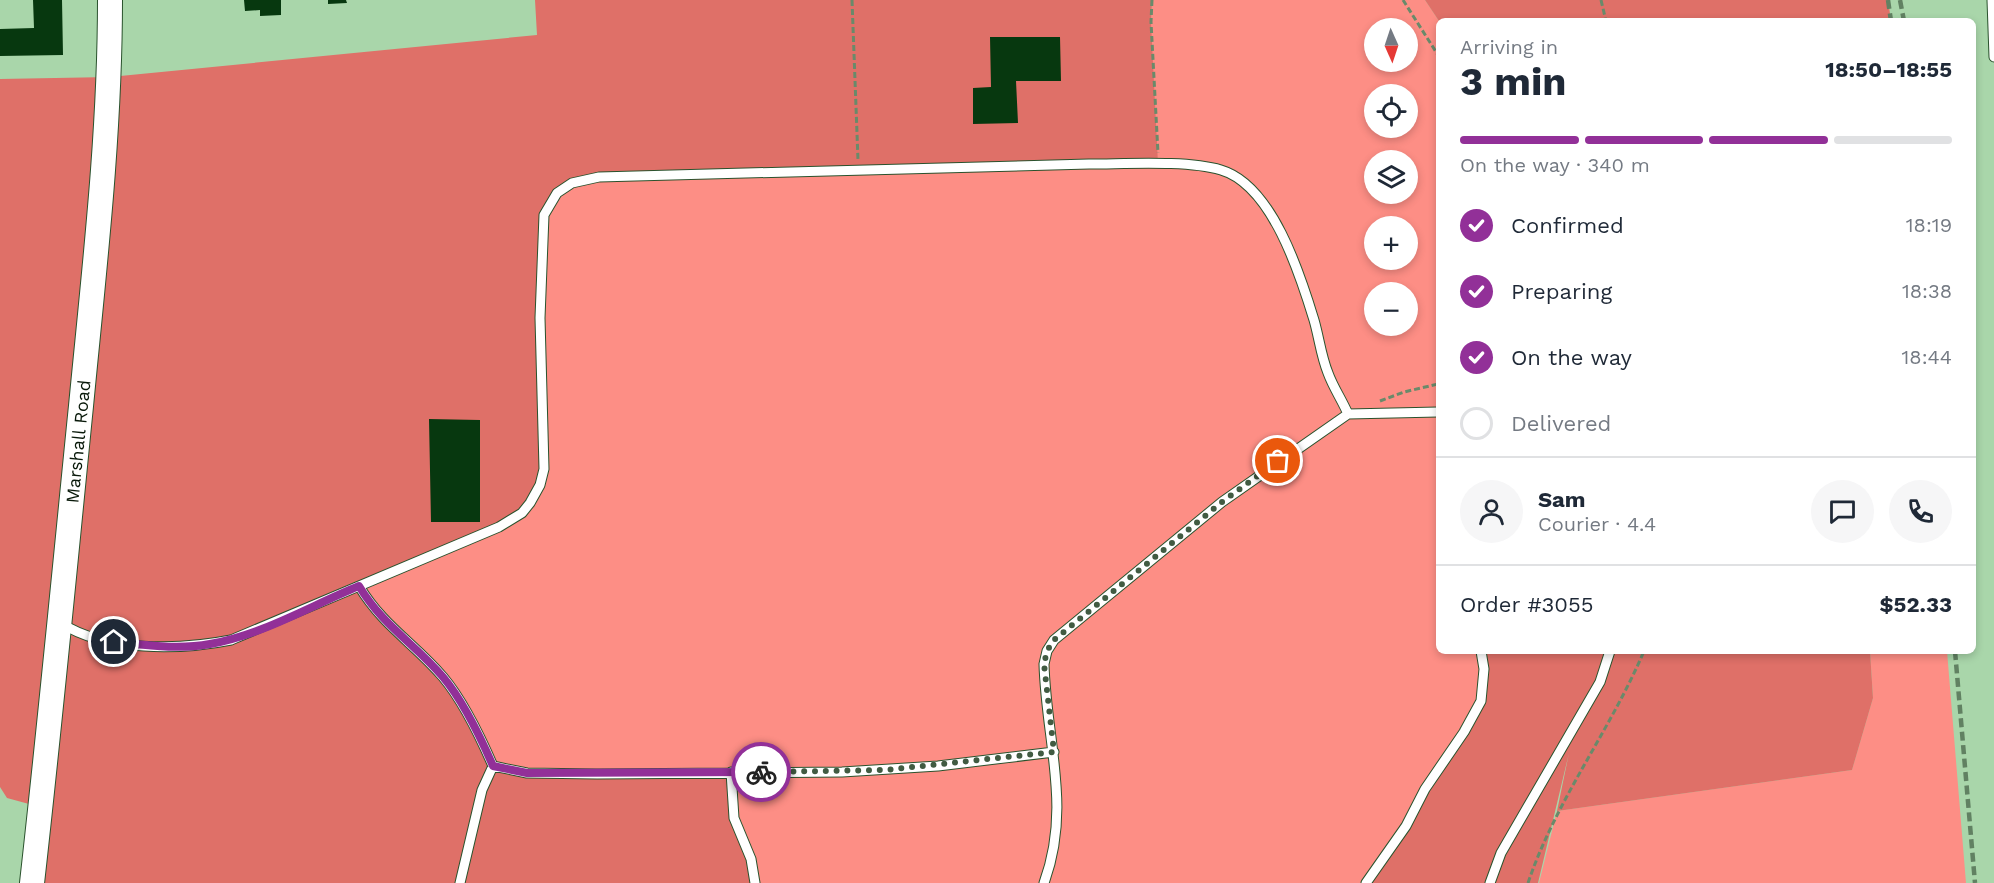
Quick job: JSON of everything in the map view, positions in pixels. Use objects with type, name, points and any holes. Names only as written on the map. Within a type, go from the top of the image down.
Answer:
[{"type":"main road","name":"Marshall Road","points":[[32,883],[61,623],[103,184],[110,76],[110,0]]},
{"type":"lane","points":[[1992,0],[1994,57]]},
{"type":"lane","points":[[61,623],[77,634],[99,640],[161,647],[207,645],[255,632],[499,527],[522,513],[540,485],[544,469],[540,318],[544,215],[557,193],[572,183],[599,177],[1158,164],[1220,169],[1238,177],[1259,196],[1288,252],[1314,320],[1328,373],[1348,414]]},
{"type":"lane","points":[[1044,883],[1055,844],[1058,816],[1054,752],[1044,664],[1047,651],[1054,640],[1222,502],[1348,414],[1436,415]]},
{"type":"lane","points":[[359,586],[373,610],[444,679],[460,702],[493,766],[483,790],[460,883]]},
{"type":"lane","points":[[1366,883],[1406,826],[1425,789],[1464,732],[1481,701],[1484,669],[1482,654]]},
{"type":"lane","points":[[1490,883],[1501,853],[1600,682],[1610,654]]},
{"type":"lane","points":[[493,766],[527,773],[885,770],[1054,752]]},
{"type":"lane","points":[[732,772],[734,818],[751,860],[756,883]]},
{"type":"path","points":[[852,0],[858,170]]},
{"type":"path","points":[[1152,0],[1151,22],[1158,164]]},
{"type":"path","points":[[1403,0],[1436,51]]},
{"type":"path","points":[[1600,0],[1605,18]]},
{"type":"path","points":[[1348,414],[1404,392],[1436,384]]},
{"type":"path","points":[[1528,883],[1557,811],[1633,680],[1643,654]]},
{"type":"shaded area","points":[[535,0],[1152,0],[1151,23],[1158,164],[599,177],[557,193],[544,215],[544,469],[522,513],[359,586],[444,679],[493,766],[527,773],[731,772],[732,806],[755,883],[32,883],[40,807],[7,798],[0,787],[0,79],[110,77],[537,35]]},
{"type":"shaded area","points":[[1152,0],[1425,0],[1437,18],[1436,412],[1434,413],[1436,416],[1436,654],[1481,654],[1481,701],[1366,883],[755,883],[597,774],[493,766],[359,586],[540,318],[549,205],[572,183],[1151,23]]},
{"type":"shaded area","points":[[1425,0],[1888,0],[1891,18],[1437,18]]},
{"type":"shaded area","points":[[1481,654],[1870,654],[1873,698],[1852,770],[1557,811],[1569,753],[1538,883],[1366,883],[1481,701]]},
{"type":"shaded area","points":[[1870,654],[1947,654],[1966,883],[1539,883],[1557,811],[1852,770],[1873,698]]},
{"type":"building","points":[[33,0],[62,0],[63,55],[0,56],[0,29],[34,28]]},
{"type":"building","points":[[244,0],[281,0],[281,15],[260,16],[260,10],[245,11]]},
{"type":"building","points":[[328,0],[346,0],[347,3],[328,4]]},
{"type":"building","points":[[990,37],[1060,37],[1061,81],[1016,81],[1018,123],[973,124],[973,88],[991,87]]},
{"type":"building","points":[[429,419],[480,420],[480,522],[431,522]]},
{"type":"railway","points":[[1888,0],[1891,18]]},
{"type":"railway","points":[[1900,0],[1903,18]]},
{"type":"railway","points":[[1955,654],[1975,883]]},
{"type":"way so far","points":[[761,772],[885,770],[1054,752],[1044,685],[1044,657],[1054,640],[1222,502],[1278,461]]},
{"type":"route","points":[[114,642],[161,647],[207,645],[231,640],[255,632],[359,586],[373,610],[444,679],[460,702],[493,766],[527,773],[761,772]]}]
